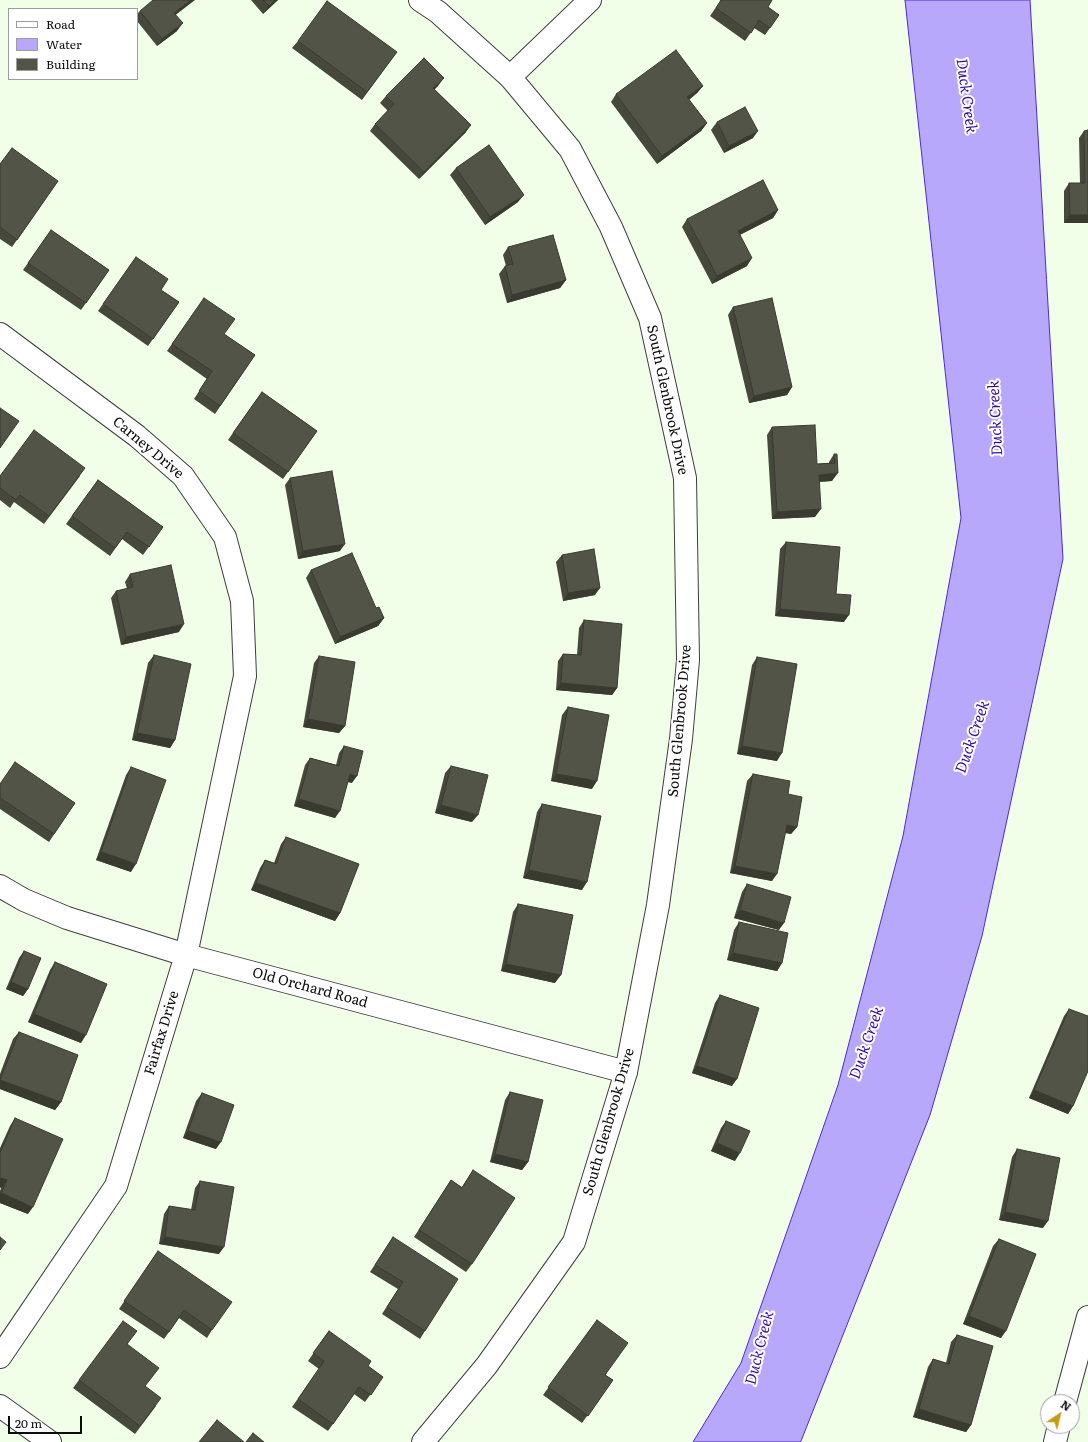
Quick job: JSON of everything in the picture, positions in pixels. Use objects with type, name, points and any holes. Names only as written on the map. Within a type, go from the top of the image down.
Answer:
[{"type":"street","name":"South Glenbrook Drive","points":[[420,0],[438,12],[510,77],[570,149],[612,227],[650,318],[685,478],[688,660],[681,739],[658,905],[626,1072],[574,1242],[487,1365],[423,1442]]},
{"type":"street","points":[[510,77],[590,0]]},
{"type":"street","name":"Carney Drive","points":[[0,334],[137,436],[183,476],[225,537],[242,601],[245,676]]},
{"type":"street","name":"Fairfax Drive","points":[[0,1357],[116,1186],[186,955],[245,676]]},
{"type":"street","name":"Old Orchard Road","points":[[0,886],[24,900],[67,918],[186,955],[626,1072]]},
{"type":"street","points":[[1069,1394],[1081,1371],[1088,1317]]},
{"type":"street","points":[[0,1406],[50,1442]]},
{"type":"water","name":"Duck Creek","points":[[905,0],[1030,0],[1063,559],[982,936],[930,1115],[801,1441],[693,1442],[741,1363],[838,1085],[903,836],[961,518]]},
{"type":"building","points":[[153,0],[190,0],[174,13],[183,23],[162,39],[140,11]]},
{"type":"building","points":[[263,0],[275,0],[269,6]]},
{"type":"building","points":[[721,0],[772,0],[768,7],[779,15],[770,28],[759,20],[751,33],[716,8]]},
{"type":"building","points":[[327,1],[397,52],[367,92],[298,41]]},
{"type":"building","points":[[676,50],[703,86],[687,97],[707,123],[662,156],[616,94]]},
{"type":"building","points":[[424,58],[444,78],[433,88],[471,125],[424,172],[375,124],[394,104],[386,96]]},
{"type":"building","points":[[745,107],[758,131],[729,146],[717,122]]},
{"type":"building","points":[[1088,130],[1088,215],[1070,215],[1069,183],[1085,183],[1084,131]]},
{"type":"building","points":[[489,145],[524,195],[490,217],[456,168]]},
{"type":"building","points":[[12,148],[58,181],[17,240],[0,227],[0,164]]},
{"type":"building","points":[[763,180],[778,210],[738,231],[752,258],[717,276],[687,219]]},
{"type":"building","points":[[51,230],[109,270],[86,303],[28,263]]},
{"type":"building","points":[[553,235],[566,280],[512,295],[505,266],[513,264],[508,247]]},
{"type":"building","points":[[136,257],[168,279],[161,290],[179,302],[153,339],[103,304]]},
{"type":"building","points":[[204,298],[235,319],[224,334],[255,355],[220,406],[199,391],[212,371],[172,344]]},
{"type":"building","points":[[772,298],[792,387],[754,396],[733,307]]},
{"type":"building","points":[[262,392],[317,431],[288,472],[233,433]]},
{"type":"building","points":[[0,408],[19,421],[0,448]]},
{"type":"building","points":[[815,425],[817,464],[835,463],[834,454],[837,454],[838,473],[819,475],[821,509],[777,512],[772,427]]},
{"type":"building","points":[[34,430],[85,468],[49,516],[20,495],[16,500],[0,488],[0,476]]},
{"type":"building","points":[[332,471],[345,544],[303,551],[290,478]]},
{"type":"building","points":[[98,480],[163,527],[149,547],[127,532],[115,548],[72,516]]},
{"type":"building","points":[[786,542],[840,547],[836,594],[851,595],[849,615],[780,609]]},
{"type":"building","points":[[594,549],[600,588],[568,593],[562,555]]},
{"type":"building","points":[[352,553],[376,608],[379,607],[384,618],[340,637],[311,570]]},
{"type":"building","points":[[171,565],[184,624],[126,637],[116,591],[133,587],[130,574]]},
{"type":"building","points":[[584,620],[622,624],[617,688],[561,683],[563,654],[581,655]]},
{"type":"building","points":[[154,655],[191,664],[175,740],[137,733]]},
{"type":"building","points":[[319,656],[355,662],[345,726],[308,719]]},
{"type":"building","points":[[757,657],[797,664],[782,753],[742,746]]},
{"type":"building","points":[[568,707],[609,715],[597,781],[556,774]]},
{"type":"building","points":[[344,746],[363,751],[357,776],[350,774],[340,811],[299,799],[310,758],[339,766]]},
{"type":"building","points":[[15,762],[75,803],[54,834],[0,798],[0,784]]},
{"type":"building","points":[[451,766],[488,775],[478,815],[441,805]]},
{"type":"building","points":[[131,767],[166,780],[136,864],[101,852]]},
{"type":"building","points":[[753,774],[790,781],[788,794],[802,797],[797,827],[787,825],[777,874],[735,866]]},
{"type":"building","points":[[542,804],[601,816],[587,882],[529,870]]},
{"type":"building","points":[[286,837],[359,864],[340,913],[256,883],[265,860],[276,864]]},
{"type":"building","points":[[747,884],[791,897],[784,923],[740,910]]},
{"type":"building","points":[[518,904],[573,915],[561,975],[506,964]]},
{"type":"building","points":[[739,922],[788,933],[782,963],[733,953]]},
{"type":"building","points":[[24,951],[41,958],[28,989],[11,982]]},
{"type":"building","points":[[55,962],[107,984],[86,1035],[34,1014]]},
{"type":"building","points":[[720,995],[759,1008],[737,1079],[697,1066]]},
{"type":"building","points":[[1069,1009],[1088,1016],[1088,1071],[1073,1106],[1034,1090]]},
{"type":"building","points":[[19,1032],[78,1055],[61,1102],[0,1080]]},
{"type":"building","points":[[510,1092],[543,1100],[528,1162],[495,1154]]},
{"type":"building","points":[[202,1093],[234,1105],[221,1142],[188,1131]]},
{"type":"building","points":[[15,1118],[63,1139],[33,1207],[1,1193],[7,1180],[0,1178],[0,1153]]},
{"type":"building","points":[[726,1121],[750,1131],[740,1153],[717,1143]]},
{"type":"building","points":[[1017,1149],[1060,1158],[1048,1221],[1005,1212]]},
{"type":"building","points":[[473,1170],[515,1198],[472,1264],[419,1230],[451,1180],[462,1188]]},
{"type":"building","points":[[200,1181],[234,1187],[224,1247],[165,1237],[169,1206],[195,1210]]},
{"type":"building","points":[[0,1237],[6,1242],[0,1250]]},
{"type":"building","points":[[393,1237],[458,1279],[425,1331],[387,1307],[403,1282],[375,1265]]},
{"type":"building","points":[[999,1239],[1036,1254],[1006,1331],[969,1316]]},
{"type":"building","points":[[158,1251],[232,1302],[212,1330],[184,1310],[169,1332],[124,1301]]},
{"type":"building","points":[[597,1320],[628,1343],[605,1375],[613,1380],[588,1416],[548,1387]]},
{"type":"building","points":[[123,1321],[137,1331],[127,1344],[159,1368],[145,1386],[161,1398],[140,1426],[79,1380]]},
{"type":"building","points":[[329,1331],[371,1361],[368,1366],[383,1377],[371,1395],[359,1387],[333,1424],[298,1399],[324,1361],[313,1353]]},
{"type":"building","points":[[957,1335],[993,1346],[971,1425],[919,1409],[933,1359],[949,1364]]},
{"type":"building","points":[[217,1420],[244,1442],[199,1442]]},
{"type":"building","points":[[253,1433],[264,1442],[246,1442]]}]
